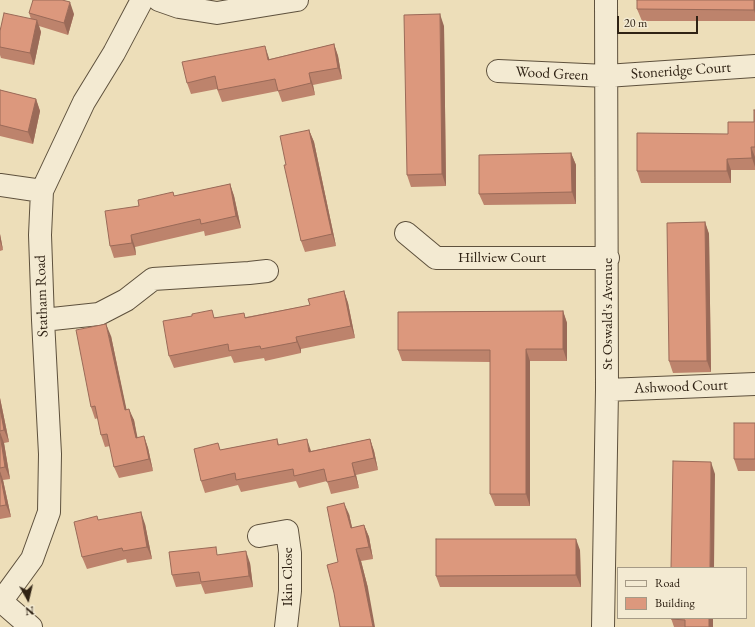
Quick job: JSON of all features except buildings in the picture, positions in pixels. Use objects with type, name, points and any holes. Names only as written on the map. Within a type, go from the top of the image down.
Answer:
[{"type":"street","name":"Statham Road","points":[[1,602],[32,559],[49,512],[50,454],[40,235],[42,191],[84,102],[114,53],[142,0]]},
{"type":"street","points":[[159,0],[179,7],[217,13],[297,0]]},
{"type":"street","name":"St Oswald's Avenue","points":[[603,627],[608,258],[606,0]]},
{"type":"street","name":"Stoneridge Court","points":[[606,76],[755,66]]},
{"type":"street","name":"Wood Green","points":[[498,71],[606,76]]},
{"type":"street","points":[[0,186],[42,191]]},
{"type":"street","name":"Hillview Court","points":[[406,233],[436,258],[608,258]]},
{"type":"street","points":[[43,320],[99,314],[126,300],[153,279],[267,271]]},
{"type":"street","name":"Ashwood Court","points":[[607,390],[755,384]]},
{"type":"street","name":"Ikin Close","points":[[259,536],[287,531],[290,553],[290,591],[286,627]]},
{"type":"street","points":[[1,602],[31,627]]}]
